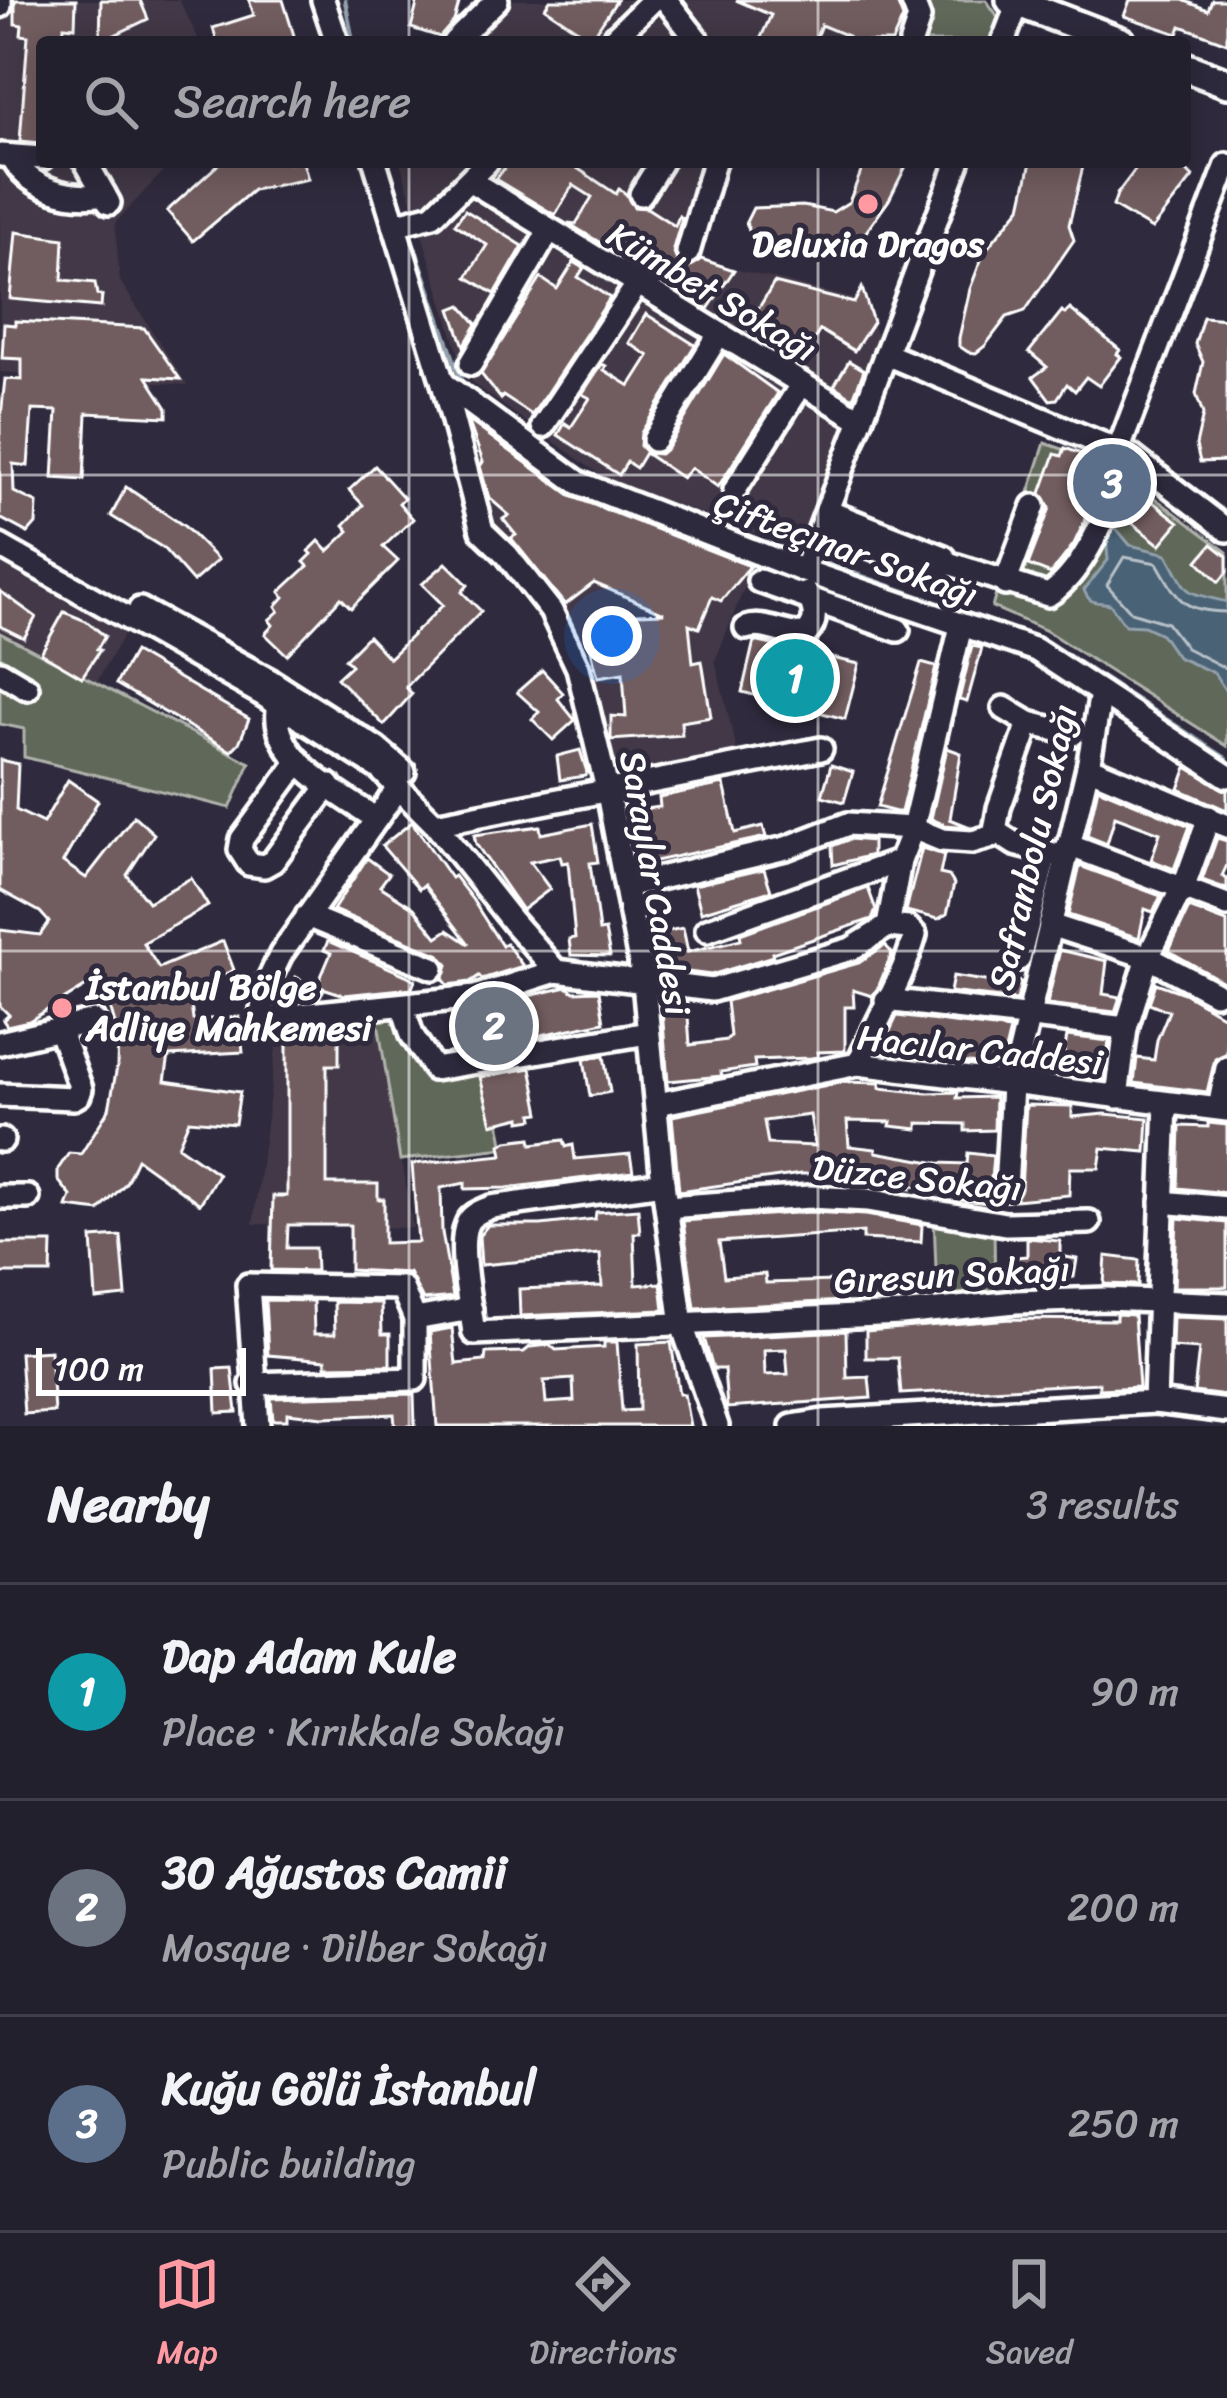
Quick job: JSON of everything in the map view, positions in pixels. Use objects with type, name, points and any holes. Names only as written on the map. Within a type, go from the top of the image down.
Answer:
[{"type":"main road","points":[[1015,1],[1105,36]]},
{"type":"main road","points":[[1191,69],[1227,83]]},
{"type":"street","points":[[323,0],[335,36]]},
{"type":"street","points":[[460,36],[497,0]]},
{"type":"street","points":[[616,36],[653,0]]},
{"type":"street","points":[[666,0],[693,36]]},
{"type":"street","points":[[912,0],[919,18],[913,36]]},
{"type":"street","points":[[1006,36],[1015,1]]},
{"type":"street","points":[[6,155],[36,158]]},
{"type":"street","points":[[6,155],[23,174],[62,194],[107,199],[89,168]]},
{"type":"street","points":[[821,526],[944,557],[945,562],[1048,596],[1066,584],[1080,567],[1125,453],[1227,165]]},
{"type":"street","name":"Saraylar Caddesi","points":[[377,168],[443,383],[482,531],[550,611],[578,668],[608,793],[644,983],[682,1325],[717,1426]]},
{"type":"street","points":[[394,225],[433,215],[481,168]]},
{"type":"street","points":[[641,194],[657,168]]},
{"type":"street","points":[[688,252],[712,168]]},
{"type":"street","points":[[746,628],[754,625],[806,634],[813,623],[815,610],[798,568],[821,526],[956,168]]},
{"type":"street","name":"Kümbet Sokağı","points":[[469,180],[861,420]]},
{"type":"street","points":[[471,364],[549,231]]},
{"type":"street","points":[[543,426],[636,286]]},
{"type":"street","points":[[653,440],[719,334]]},
{"type":"street","points":[[886,354],[1125,453],[1227,530]]},
{"type":"street","name":"Çifteçınar Sokağı","points":[[443,383],[579,483],[798,568],[1036,650],[1227,776]]},
{"type":"street","points":[[735,490],[801,386]]},
{"type":"street","points":[[1005,584],[1034,506]]},
{"type":"street","points":[[0,530],[380,769],[435,824],[556,970]]},
{"type":"street","points":[[0,546],[272,681],[384,753],[406,774],[435,824]]},
{"type":"street","points":[[759,580],[898,630]]},
{"type":"street","points":[[887,926],[961,626]]},
{"type":"street","points":[[0,671],[27,688]]},
{"type":"street","name":"Safranbolu Sokağı","points":[[1006,1188],[1012,1086],[1050,925],[1060,852],[1088,767],[1101,693]]},
{"type":"street","points":[[279,704],[279,730],[299,761],[376,819]]},
{"type":"street","points":[[1004,708],[1029,723],[1073,734]]},
{"type":"street","points":[[997,835],[999,808],[1029,723]]},
{"type":"street","points":[[435,824],[821,749]]},
{"type":"street","points":[[299,761],[242,839],[242,856],[249,864],[264,866],[273,861],[329,785]]},
{"type":"street","points":[[1088,767],[1218,821],[1148,957],[1126,1028],[1118,1097]]},
{"type":"street","points":[[399,787],[307,916],[268,981],[260,1018],[476,997],[556,970],[712,990],[851,949],[887,926],[908,928],[915,935],[902,978],[886,1000],[858,1064]]},
{"type":"street","points":[[626,886],[786,848],[848,824],[913,828],[942,840],[972,842],[997,835],[1184,886],[1227,905]]},
{"type":"street","points":[[1019,959],[1060,852]]},
{"type":"street","points":[[707,930],[900,861]]},
{"type":"street","points":[[307,916],[433,968]]},
{"type":"street","points":[[1050,925],[1148,957],[1215,993]]},
{"type":"street","points":[[886,1000],[1126,1028]]},
{"type":"street","points":[[403,1007],[412,1035],[434,1069],[648,1033]]},
{"type":"street","points":[[0,1043],[94,1022]]},
{"type":"street","points":[[0,1095],[79,1095],[81,1089],[59,1029]]},
{"type":"street","name":"Hacılar Caddesi","points":[[657,1104],[858,1064],[1223,1109]]},
{"type":"street","points":[[1223,1109],[1227,1068]]},
{"type":"street","points":[[1155,1402],[1166,1102]]},
{"type":"street","points":[[415,1319],[472,1310],[464,1247],[466,1226],[474,1215],[491,1208],[663,1184]]},
{"type":"street","points":[[0,1197],[28,1197]]},
{"type":"street","name":"Düzce Sokağı","points":[[667,1208],[810,1197],[868,1200],[1005,1224],[1089,1222]]},
{"type":"street","points":[[1162,1202],[1227,1208]]},
{"type":"street","points":[[253,1384],[416,1378],[415,1319],[401,1288],[248,1286],[253,1384],[258,1426]]},
{"type":"street","name":"Gıresun Sokağı","points":[[472,1310],[474,1333],[902,1314],[1015,1302],[1227,1304]]},
{"type":"street","points":[[792,1426],[974,1420],[1155,1402],[1227,1411]]},
{"type":"shaded area","points":[[0,0],[179,0],[197,36],[36,36],[36,168],[166,168],[115,223],[120,281],[187,385],[0,372]]},
{"type":"shaded area","points":[[500,0],[924,0],[907,36],[462,36]]},
{"type":"shaded area","points":[[402,168],[724,168],[691,258],[862,301],[881,344],[795,548],[603,477],[475,385],[463,368]]},
{"type":"shaded area","points":[[507,440],[755,561],[715,661],[742,770],[624,795],[585,657],[496,531],[481,473]]},
{"type":"shaded area","points":[[0,556],[126,630],[95,685],[0,633]]},
{"type":"shaded area","points":[[281,1010],[376,1010],[413,1228],[253,1224]]},
{"type":"green space","points":[[924,0],[986,0],[1001,21],[995,36],[907,36]]},
{"type":"green space","points":[[1045,443],[1112,466],[1227,552],[1227,746],[1045,630],[992,607]]},
{"type":"green space","points":[[0,633],[250,763],[230,808],[24,757],[24,729],[0,724]]},
{"type":"green space","points":[[398,1009],[432,1077],[489,1070],[504,1148],[400,1160],[376,1010]]},
{"type":"green space","points":[[934,1216],[994,1227],[995,1296],[937,1297]]},
{"type":"water","points":[[1110,527],[1130,545],[1167,554],[1193,593],[1227,602],[1227,693],[1214,673],[1177,657],[1161,634],[1144,626],[1125,625],[1110,604],[1094,602],[1086,595],[1084,590],[1108,560]]},
{"type":"building","points":[[15,0],[76,0],[75,27],[64,26],[63,36],[36,36],[36,142],[20,141],[28,36],[21,35],[22,25],[15,24]]},
{"type":"building","points":[[101,0],[140,0],[148,19],[113,36],[100,36]]},
{"type":"building","points":[[249,0],[283,0],[294,36],[215,36],[213,28],[254,15]]},
{"type":"building","points":[[418,0],[460,0],[454,21],[441,36],[411,28]]},
{"type":"building","points":[[550,0],[617,0],[593,36],[545,8]]},
{"type":"building","points":[[736,0],[896,0],[903,18],[895,36],[848,36],[821,25],[816,36],[762,36],[771,15]]},
{"type":"building","points":[[1130,0],[1183,0],[1208,10],[1212,0],[1227,0],[1227,43],[1181,26],[1178,34],[1124,16]]},
{"type":"building","points":[[214,168],[305,168],[308,179],[253,190],[193,241],[167,211]]},
{"type":"building","points":[[505,168],[577,168],[616,194],[619,189],[634,207],[647,208],[675,226],[682,218],[673,249],[678,263],[690,267],[701,259],[734,270],[708,309],[568,223],[576,224],[592,197],[573,185],[555,215],[495,179]]},
{"type":"building","name":"Deluxia Dragos","points":[[863,168],[905,168],[866,232],[850,240],[813,244],[752,239],[746,222],[753,208],[803,206],[833,212],[849,202]]},
{"type":"building","points":[[1030,168],[1083,168],[1069,225],[1074,240],[1025,311],[1007,317],[985,346],[976,353],[968,352],[959,346],[959,338],[970,289],[984,252],[1021,207]]},
{"type":"building","points":[[1136,168],[1184,168],[1193,177],[1152,229],[1113,206]]},
{"type":"building","points":[[465,210],[523,246],[495,294],[467,277],[487,245],[455,224]]},
{"type":"building","points":[[16,232],[64,239],[62,280],[95,283],[97,295],[102,296],[101,307],[10,299]]},
{"type":"building","points":[[574,262],[584,268],[578,277],[610,298],[532,415],[501,399],[481,374],[541,278],[557,289]]},
{"type":"building","points":[[774,283],[854,303],[862,288],[873,322],[854,351],[820,330],[800,363],[746,329]]},
{"type":"building","points":[[461,305],[477,324],[464,346],[451,309]]},
{"type":"building","points":[[1070,309],[1120,350],[1121,357],[1099,386],[1086,377],[1075,391],[1067,384],[1057,399],[1050,400],[1033,377],[1047,367],[1029,352],[1062,311],[1065,314]]},
{"type":"building","points":[[646,314],[695,345],[641,433],[640,446],[647,453],[660,454],[667,448],[724,354],[778,393],[718,487],[691,468],[682,478],[645,453],[636,468],[627,462],[619,475],[558,435],[565,423],[571,427],[590,398],[582,394],[602,364],[630,386],[649,356],[629,343]]},
{"type":"building","points":[[1203,317],[1227,319],[1227,461],[1200,462],[1196,445],[1203,414],[1196,394],[1203,362],[1195,344]]},
{"type":"building","points":[[15,321],[144,328],[180,379],[147,377],[167,408],[167,417],[87,413],[84,480],[53,478],[57,411],[32,410],[28,466],[13,464],[14,492],[37,503],[36,524],[28,533],[0,518],[5,379],[22,380],[22,359],[2,358],[4,324],[15,325]]},
{"type":"building","points":[[849,361],[864,370],[853,398],[834,386]]},
{"type":"building","points":[[468,420],[573,497],[750,566],[721,601],[712,597],[699,628],[689,624],[693,663],[702,661],[711,717],[681,722],[682,735],[611,740],[611,716],[626,717],[623,673],[598,677],[589,642],[593,642],[592,631],[610,631],[611,615],[664,613],[594,583],[565,605],[511,538],[516,535],[503,519],[509,515],[489,498]]},
{"type":"building","points":[[1065,448],[1111,465],[1074,544],[1051,574],[1028,565],[1050,508],[1041,493],[1055,454],[1062,456]]},
{"type":"building","points":[[375,466],[404,498],[399,503],[413,519],[383,547],[398,561],[351,608],[341,598],[287,655],[265,634],[284,597],[280,592],[308,566],[304,562],[319,541],[328,551],[349,531],[344,525],[363,505],[349,490]]},
{"type":"building","points":[[126,487],[184,526],[218,560],[193,582],[163,548],[111,516]]},
{"type":"building","points":[[1135,488],[1179,522],[1160,545],[1122,515]]},
{"type":"building","points":[[1212,544],[1227,556],[1227,572],[1219,582],[1198,561]]},
{"type":"building","points":[[446,563],[468,585],[462,592],[481,611],[406,687],[412,694],[384,725],[337,678],[351,665],[345,659],[368,636],[389,658],[443,605],[422,584]]},
{"type":"building","points":[[0,591],[36,617],[24,638],[0,626]]},
{"type":"building","points":[[64,612],[105,636],[82,677],[41,653]]},
{"type":"building","points":[[754,641],[859,664],[845,719],[742,692]]},
{"type":"building","points":[[972,646],[982,648],[967,702],[959,700]]},
{"type":"building","points":[[134,652],[249,719],[239,743],[231,751],[116,684]]},
{"type":"building","points":[[921,663],[936,667],[901,812],[896,812],[877,807]]},
{"type":"building","points":[[542,670],[563,693],[558,699],[575,720],[553,740],[532,719],[539,712],[517,692]]},
{"type":"building","points":[[947,748],[961,753],[950,819],[970,827],[931,819]]},
{"type":"building","points":[[580,750],[585,776],[560,780],[557,756]]},
{"type":"building","points":[[0,760],[18,764],[16,810],[43,823],[68,780],[98,801],[63,862],[86,878],[134,816],[154,834],[127,875],[148,902],[191,878],[208,906],[143,943],[159,968],[223,941],[234,970],[189,990],[193,1020],[239,1017],[243,1052],[169,1056],[165,1081],[240,1092],[235,1124],[189,1120],[178,1146],[218,1174],[200,1204],[137,1159],[126,1183],[99,1211],[67,1207],[71,1196],[58,1180],[58,1169],[69,1153],[81,1154],[109,1109],[118,1034],[101,977],[29,1021],[7,1026],[3,1020],[9,1015],[0,1006],[0,930],[40,935],[49,922],[0,890]]},
{"type":"building","points":[[831,765],[853,772],[844,802],[822,796]]},
{"type":"building","points":[[1187,767],[1227,791],[1227,810],[1179,789]]},
{"type":"building","points":[[724,784],[735,833],[763,826],[766,837],[637,865],[635,833],[631,834],[627,811],[660,807],[659,797]]},
{"type":"building","points":[[1098,788],[1190,826],[1174,869],[1151,860],[1160,833],[1115,816],[1107,844],[1087,836]]},
{"type":"building","points":[[412,822],[502,946],[506,943],[523,966],[448,985],[443,979],[448,965],[440,955],[333,910],[367,858],[389,874],[380,886],[414,908],[437,937],[448,930],[469,944],[424,885],[419,889],[382,846]]},
{"type":"building","points":[[592,824],[598,862],[590,863],[599,931],[605,930],[610,956],[571,955],[569,939],[575,938],[568,862],[562,863],[560,856],[530,862],[550,889],[522,910],[474,835],[540,826],[541,834]]},
{"type":"building","points":[[1217,838],[1227,841],[1222,876],[1227,889],[1202,880]]},
{"type":"building","points":[[850,839],[872,841],[872,855],[833,865],[832,846]]},
{"type":"building","points":[[922,848],[944,855],[940,874],[949,876],[954,884],[947,914],[938,919],[906,911]]},
{"type":"building","points":[[1080,866],[1161,896],[1153,912],[1145,909],[1139,938],[1068,915]]},
{"type":"building","points":[[764,869],[771,891],[701,912],[694,885]]},
{"type":"building","points":[[868,888],[876,910],[872,919],[711,975],[665,969],[658,933],[683,928],[688,952],[741,939],[740,934]]},
{"type":"building","points":[[1189,908],[1227,922],[1227,984],[1169,951]]},
{"type":"building","points":[[328,941],[415,980],[412,988],[344,995],[317,986],[331,953],[324,950]]},
{"type":"building","points":[[885,945],[892,953],[878,988],[872,996],[853,990],[854,1007],[845,1007],[845,1051],[818,1052],[818,1057],[811,1058],[754,1060],[755,1067],[721,1072],[722,1076],[668,1081],[661,999],[687,1002],[690,1045],[726,1040],[730,1036],[726,1001],[859,963]]},
{"type":"building","points":[[1060,950],[1107,961],[1103,994],[1120,997],[1115,1012],[1047,1004]]},
{"type":"building","points":[[953,976],[1011,985],[1014,980],[1021,982],[1017,1000],[950,992]]},
{"type":"building","points":[[296,977],[323,991],[319,998],[290,1001]]},
{"type":"building","points":[[1156,983],[1227,1018],[1227,1053],[1215,1059],[1207,1092],[1134,1083],[1137,1058],[1154,1060],[1169,1011],[1149,1003]]},
{"type":"building","points":[[567,987],[574,992],[599,991],[604,1022],[522,1039],[516,999]]},
{"type":"building","points":[[502,1004],[518,1012],[503,1042],[481,1046],[470,1041],[485,1009]]},
{"type":"building","points":[[897,1016],[1010,1030],[1001,1067],[880,1052]]},
{"type":"building","points":[[287,1036],[339,1036],[339,1065],[327,1065],[327,1184],[378,1184],[378,1199],[384,1199],[384,1243],[418,1242],[412,1164],[503,1155],[501,1145],[507,1141],[531,1138],[532,1144],[564,1140],[566,1147],[573,1145],[575,1159],[630,1154],[633,1172],[507,1188],[465,1189],[465,1183],[441,1188],[442,1232],[453,1297],[423,1300],[409,1273],[350,1270],[350,1225],[288,1225],[287,1248],[315,1248],[316,1271],[271,1270],[273,1196],[287,1196]]},
{"type":"building","points":[[1067,1036],[1109,1041],[1104,1080],[1031,1070],[1035,1054],[1063,1059]]},
{"type":"building","points":[[604,1056],[610,1092],[590,1096],[584,1059]]},
{"type":"building","points":[[531,1068],[540,1113],[533,1114],[534,1119],[492,1124],[480,1077]]},
{"type":"building","points":[[843,1082],[880,1083],[880,1088],[927,1093],[958,1092],[957,1098],[995,1097],[994,1130],[965,1131],[965,1124],[918,1123],[918,1129],[890,1126],[891,1122],[847,1121],[849,1146],[938,1163],[967,1164],[968,1153],[993,1156],[989,1203],[846,1174],[801,1174],[679,1191],[672,1116]],"holes":[[[810,1115],[815,1146],[768,1144],[764,1121]]]},
{"type":"building","points":[[1026,1105],[1072,1106],[1072,1117],[1148,1118],[1146,1152],[1102,1148],[1099,1168],[1070,1168],[1069,1195],[1015,1200],[1021,1189]]},
{"type":"building","points":[[1208,1123],[1227,1125],[1227,1193],[1178,1188],[1180,1126],[1208,1127]]},
{"type":"building","points":[[638,1209],[636,1285],[661,1283],[664,1310],[520,1316],[519,1289],[602,1286],[600,1254],[481,1265],[479,1236],[488,1225],[541,1225],[595,1219],[596,1212]]},
{"type":"building","points":[[810,1212],[922,1225],[921,1242],[863,1239],[863,1232],[719,1242],[724,1277],[765,1274],[766,1283],[835,1281],[843,1283],[845,1301],[695,1308],[683,1221]]},
{"type":"building","points":[[1177,1218],[1227,1223],[1227,1287],[1174,1287]]},
{"type":"building","points":[[121,1236],[126,1296],[96,1299],[92,1238]]},
{"type":"building","points":[[1027,1238],[1060,1241],[1060,1256],[1077,1259],[1074,1277],[1048,1282],[1017,1276],[1014,1257],[1027,1256]]},
{"type":"building","points":[[0,1243],[52,1243],[51,1273],[0,1273]]},
{"type":"building","points":[[1106,1256],[1139,1260],[1138,1285],[1104,1284]]},
{"type":"building","points":[[866,1279],[929,1281],[929,1296],[866,1301]]},
{"type":"building","points":[[265,1300],[313,1301],[314,1334],[335,1334],[334,1302],[381,1303],[382,1334],[390,1334],[390,1365],[326,1366],[326,1360],[268,1355]]},
{"type":"building","points":[[1116,1314],[1134,1315],[1139,1387],[1099,1389],[1099,1383],[901,1394],[898,1358],[866,1358],[866,1331],[1010,1319],[1116,1320]]},
{"type":"building","points":[[1173,1317],[1227,1319],[1227,1396],[1194,1392],[1199,1349],[1172,1347]]},
{"type":"building","points":[[452,1328],[456,1364],[485,1361],[486,1353],[524,1352],[550,1345],[556,1350],[604,1347],[604,1342],[617,1342],[622,1411],[639,1410],[638,1344],[671,1342],[679,1394],[684,1394],[690,1426],[437,1426],[430,1332]],"holes":[[[573,1379],[574,1401],[546,1403],[544,1381]]]},
{"type":"building","points":[[846,1331],[847,1378],[869,1377],[871,1398],[727,1408],[724,1369],[713,1369],[704,1338]],"holes":[[[786,1349],[788,1374],[765,1375],[764,1350]]]},
{"type":"building","points":[[50,1351],[54,1412],[24,1414],[20,1353]]},
{"type":"building","points":[[232,1368],[237,1412],[217,1413],[215,1369]]},
{"type":"building","points":[[414,1394],[415,1426],[395,1426],[394,1414],[323,1417],[287,1413],[287,1420],[273,1420],[271,1398]]},
{"type":"waterway","points":[[345,0],[352,36]]},
{"type":"waterway","points":[[388,168],[404,216]]},
{"type":"waterway","points":[[408,227],[463,386]]},
{"type":"waterway","points":[[678,511],[803,555]]},
{"type":"waterway","points":[[814,559],[1046,641],[1227,759]]},
{"type":"place","name":"Deluxia Dragos","points":[[868,204]]},
{"type":"place","name":"Kuğu Gölü İstanbul","points":[[1112,483]]},
{"type":"place","name":"Dap Adam Kule","points":[[795,678]]},
{"type":"place","name":"İstanbul Bölge Adliye Mahkemesi","points":[[62,1008]]},
{"type":"place","name":"30 Ağustos Camii","points":[[494,1026]]}]
